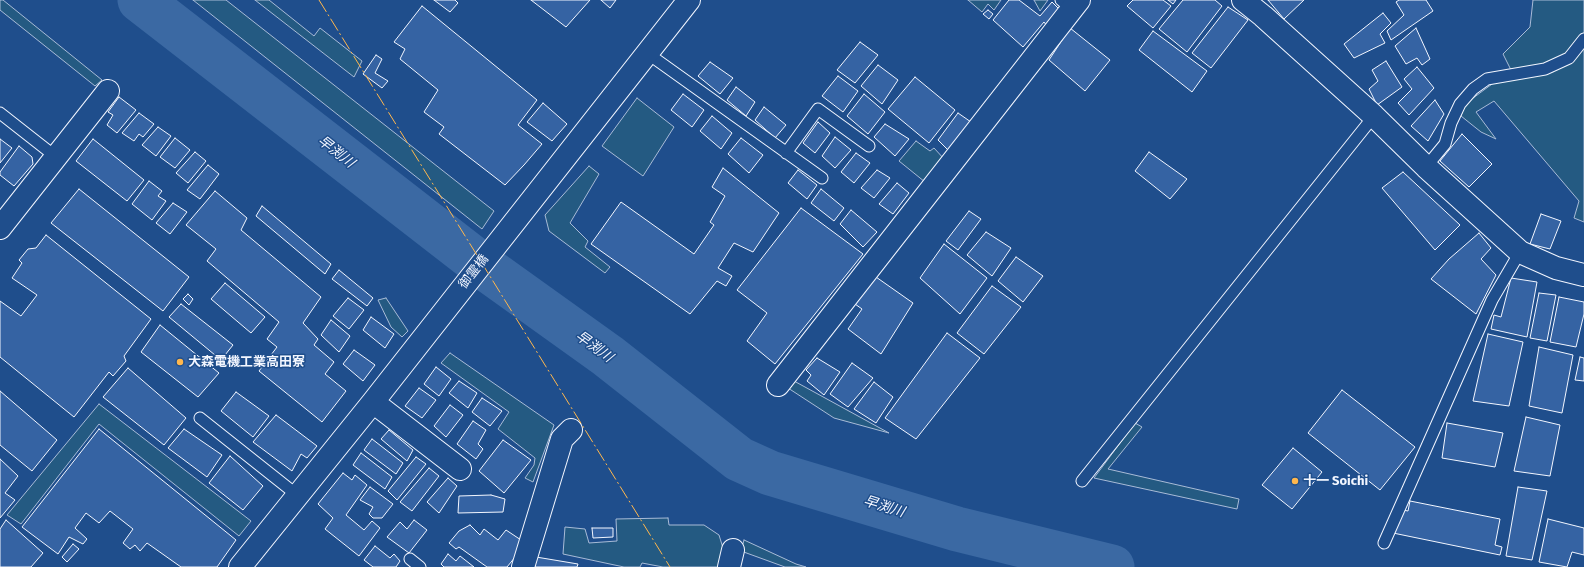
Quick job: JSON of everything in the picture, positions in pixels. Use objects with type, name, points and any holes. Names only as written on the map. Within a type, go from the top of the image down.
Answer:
[{"type":"street","name":"御霊橋","points":[[240,567],[689,0]]},
{"type":"street","points":[[1243,0],[1263,16],[1374,116],[1426,167],[1520,252],[1556,268],[1584,275]]},
{"type":"street","points":[[778,385],[1071,3]]},
{"type":"street","points":[[0,228],[108,91]]},
{"type":"street","points":[[372,402],[460,469]]},
{"type":"street","points":[[523,567],[562,439],[571,430]]},
{"type":"lane","points":[[1426,167],[1445,144],[1451,123],[1460,104],[1473,89],[1488,79],[1545,69],[1569,58],[1584,39]]},
{"type":"lane","points":[[647,53],[822,178]]},
{"type":"lane","points":[[786,153],[818,109],[869,146]]},
{"type":"lane","points":[[0,113],[56,157]]},
{"type":"lane","points":[[1082,481],[1374,116]]},
{"type":"lane","points":[[1384,543],[1492,300],[1520,252]]},
{"type":"lane","points":[[200,418],[297,495]]},
{"type":"lane","points":[[410,559],[420,567]]},
{"type":"shaded area","points":[[0,0],[3,0],[102,80],[95,86],[0,10]]},
{"type":"shaded area","points":[[193,0],[226,0],[494,211],[482,229]]},
{"type":"shaded area","points":[[255,0],[269,0],[314,36],[320,28],[362,61],[354,77]]},
{"type":"shaded area","points":[[968,0],[1001,0],[994,10],[988,4],[982,12]]},
{"type":"shaded area","points":[[1034,0],[1048,0],[1040,11]]},
{"type":"shaded area","points":[[1533,0],[1584,0],[1584,222],[1574,218],[1579,201],[1494,101],[1476,112],[1496,139],[1481,132],[1461,116],[1465,104],[1511,70],[1503,54],[1530,27]]},
{"type":"shaded area","points":[[637,98],[674,127],[643,176],[602,146]]},
{"type":"shaded area","points":[[916,141],[930,151],[934,148],[945,160],[925,182],[899,161]]},
{"type":"shaded area","points":[[589,166],[599,174],[570,223],[588,241],[585,247],[610,267],[605,273],[549,231],[545,215]]},
{"type":"shaded area","points":[[386,298],[408,331],[402,337],[391,327],[378,300]]},
{"type":"shaded area","points":[[450,353],[554,425],[533,482],[525,478],[534,465],[535,458],[498,429],[509,412],[441,363]]},
{"type":"shaded area","points":[[794,381],[889,433],[834,418],[788,388]]},
{"type":"shaded area","points":[[99,404],[251,521],[239,536],[99,424],[21,524],[7,515]]},
{"type":"shaded area","points":[[1135,423],[1142,427],[1108,469],[1239,499],[1237,509],[1094,478]]},
{"type":"shaded area","points":[[668,518],[669,525],[704,525],[719,535],[723,548],[719,567],[663,567],[642,563],[640,567],[624,567],[563,554],[565,527],[585,529],[589,543],[617,541],[616,519]]},
{"type":"shaded area","points":[[744,540],[796,564],[806,567],[785,567],[741,551]]},
{"type":"building","points":[[434,0],[455,0],[458,3],[450,12]]},
{"type":"building","points":[[531,0],[590,0],[566,27]]},
{"type":"building","points":[[601,0],[616,0],[610,8]]},
{"type":"building","points":[[1009,0],[1019,0],[1040,16],[1052,2],[1059,9],[1047,26],[1044,22],[1023,47],[993,20]]},
{"type":"building","points":[[1133,0],[1163,0],[1171,6],[1153,28],[1127,6]]},
{"type":"building","points":[[1168,0],[1176,0],[1173,4]]},
{"type":"building","points":[[1183,0],[1215,0],[1222,6],[1187,52],[1159,29]]},
{"type":"building","points":[[1268,0],[1304,0],[1284,19]]},
{"type":"building","points":[[1399,0],[1426,0],[1433,11],[1391,40],[1387,31],[1404,15],[1396,2]]},
{"type":"building","points":[[422,6],[537,100],[518,125],[542,144],[505,185],[439,134],[444,127],[424,112],[438,90],[400,59],[405,49],[394,42]]},
{"type":"building","points":[[1228,7],[1248,20],[1211,68],[1192,53]]},
{"type":"building","points":[[988,10],[993,14],[989,19],[983,14]]},
{"type":"building","points":[[1383,13],[1391,23],[1380,34],[1385,43],[1354,58],[1344,44]]},
{"type":"building","points":[[1070,28],[1110,60],[1085,91],[1049,60]]},
{"type":"building","points":[[1416,28],[1430,59],[1422,65],[1417,58],[1406,64],[1395,46]]},
{"type":"building","points":[[1153,31],[1207,71],[1192,92],[1139,50]]},
{"type":"building","points":[[860,42],[878,55],[855,83],[837,70]]},
{"type":"building","points":[[376,55],[382,59],[375,73],[388,81],[382,88],[363,74]]},
{"type":"building","points":[[1386,61],[1402,87],[1377,105],[1369,89],[1378,81],[1372,70]]},
{"type":"building","points":[[710,62],[733,78],[720,94],[698,76]]},
{"type":"building","points":[[878,65],[898,80],[882,104],[861,86]]},
{"type":"building","points":[[1417,67],[1434,88],[1409,115],[1398,103],[1412,89],[1404,79]]},
{"type":"building","points":[[838,76],[858,91],[843,112],[822,96]]},
{"type":"building","points":[[915,77],[955,110],[929,143],[888,109]]},
{"type":"building","points":[[736,87],[755,102],[746,116],[727,100]]},
{"type":"building","points":[[683,94],[704,110],[692,127],[671,110]]},
{"type":"building","points":[[864,94],[885,112],[868,134],[847,116]]},
{"type":"building","points":[[119,97],[136,110],[117,133],[107,125],[113,115],[108,112]]},
{"type":"building","points":[[1435,100],[1444,114],[1428,141],[1411,126]]},
{"type":"building","points":[[543,103],[567,124],[552,141],[527,122]]},
{"type":"building","points":[[764,107],[786,125],[775,138],[755,120]]},
{"type":"building","points":[[139,113],[154,124],[143,137],[139,134],[134,141],[122,133]]},
{"type":"building","points":[[958,113],[971,122],[948,150],[938,140]]},
{"type":"building","points":[[712,116],[732,133],[721,149],[700,131]]},
{"type":"building","points":[[818,122],[830,133],[815,153],[803,143]]},
{"type":"building","points":[[885,124],[909,139],[895,156],[874,137]]},
{"type":"building","points":[[158,127],[171,136],[156,156],[142,145]]},
{"type":"building","points":[[1462,134],[1492,164],[1469,187],[1440,161]]},
{"type":"building","points":[[835,137],[851,150],[835,168],[822,156]]},
{"type":"building","points":[[175,138],[190,150],[175,168],[160,157]]},
{"type":"building","points":[[741,138],[763,155],[749,173],[728,154]]},
{"type":"building","points":[[0,139],[12,148],[0,163]]},
{"type":"building","points":[[93,139],[144,180],[127,201],[76,161]]},
{"type":"building","points":[[19,146],[32,157],[33,164],[14,186],[0,175],[0,172]]},
{"type":"building","points":[[195,152],[206,161],[188,183],[176,173]]},
{"type":"building","points":[[1149,152],[1187,179],[1170,199],[1135,171]]},
{"type":"building","points":[[856,153],[870,163],[854,183],[841,172]]},
{"type":"building","points":[[208,165],[219,174],[200,199],[187,190]]},
{"type":"building","points":[[723,168],[779,213],[753,252],[734,243],[718,268],[732,276],[726,286],[717,281],[690,314],[591,244],[621,202],[694,254],[714,225],[710,222],[725,196],[712,187]]},
{"type":"building","points":[[798,170],[817,185],[807,199],[788,183]]},
{"type":"building","points":[[877,170],[890,178],[874,198],[861,188]]},
{"type":"building","points":[[1403,172],[1460,225],[1435,250],[1382,188]]},
{"type":"building","points":[[149,181],[162,191],[158,196],[166,201],[152,220],[132,204]]},
{"type":"building","points":[[897,183],[909,193],[893,214],[879,204]]},
{"type":"building","points":[[79,189],[189,277],[163,311],[51,223]]},
{"type":"building","points":[[821,189],[844,208],[834,221],[811,203]]},
{"type":"building","points":[[215,191],[247,218],[241,230],[321,297],[303,323],[318,339],[314,345],[334,362],[325,374],[346,391],[322,422],[259,371],[277,347],[267,339],[279,322],[207,261],[216,249],[186,225]]},
{"type":"building","points":[[173,203],[187,212],[170,234],[156,223]]},
{"type":"building","points":[[262,206],[331,264],[325,274],[256,216]]},
{"type":"building","points":[[801,208],[863,254],[775,364],[747,341],[767,313],[737,290]]},
{"type":"building","points":[[851,210],[877,232],[863,247],[840,224]]},
{"type":"building","points":[[969,211],[981,219],[958,250],[946,241]]},
{"type":"building","points":[[1541,214],[1561,221],[1550,249],[1530,244]]},
{"type":"building","points":[[986,232],[1011,248],[992,276],[967,255]]},
{"type":"building","points":[[1479,233],[1491,248],[1481,259],[1496,275],[1476,314],[1431,279],[1449,259]]},
{"type":"building","points":[[46,235],[151,319],[124,356],[126,361],[113,376],[109,372],[74,417],[0,357],[0,301],[21,316],[37,295],[12,278],[22,263],[19,260],[28,249],[36,248]]},
{"type":"building","points":[[944,244],[987,278],[960,314],[920,278]]},
{"type":"building","points":[[1016,257],[1043,276],[1023,302],[998,281]]},
{"type":"building","points":[[339,270],[373,298],[367,306],[332,279]]},
{"type":"building","points":[[876,277],[913,303],[881,354],[848,329],[862,309],[855,304]]},
{"type":"building","points":[[1511,278],[1537,282],[1527,337],[1491,329],[1494,315],[1501,317]]},
{"type":"building","points":[[225,283],[265,317],[251,333],[211,299]]},
{"type":"building","points":[[992,286],[1021,307],[984,354],[957,333]]},
{"type":"building","points":[[1539,293],[1556,295],[1547,341],[1530,338]]},
{"type":"building","points":[[188,294],[193,299],[189,305],[183,299]]},
{"type":"building","points":[[1559,297],[1584,302],[1584,314],[1576,347],[1550,342]]},
{"type":"building","points":[[348,298],[364,310],[349,329],[333,316]]},
{"type":"building","points":[[181,304],[233,345],[221,360],[169,317]]},
{"type":"building","points":[[371,317],[394,334],[385,348],[363,330]]},
{"type":"building","points":[[331,320],[350,336],[339,352],[321,335]]},
{"type":"building","name":"大森電機工業高田寮","points":[[160,325],[219,373],[198,397],[141,352]]},
{"type":"building","points":[[947,333],[980,358],[916,439],[885,418]]},
{"type":"building","points":[[1488,334],[1523,342],[1509,406],[1473,401]]},
{"type":"building","points":[[1539,347],[1573,355],[1562,413],[1529,406]]},
{"type":"building","points":[[354,350],[375,365],[363,381],[343,364]]},
{"type":"building","points":[[1580,357],[1584,358],[1584,381],[1575,380]]},
{"type":"building","points":[[817,358],[840,372],[824,395],[807,381],[811,375],[806,370]]},
{"type":"building","points":[[852,363],[873,378],[848,407],[830,394]]},
{"type":"building","points":[[436,367],[451,379],[439,396],[424,384]]},
{"type":"building","points":[[128,368],[186,418],[164,445],[103,397]]},
{"type":"building","points":[[459,381],[477,393],[468,408],[449,393]]},
{"type":"building","points":[[874,382],[893,397],[876,423],[854,409]]},
{"type":"building","points":[[419,388],[436,400],[422,418],[405,406]]},
{"type":"building","points":[[1342,390],[1415,447],[1380,490],[1308,433]]},
{"type":"building","points":[[0,391],[57,440],[32,471],[0,445]]},
{"type":"building","points":[[236,392],[269,416],[253,437],[221,411]]},
{"type":"building","points":[[482,398],[502,411],[490,426],[472,412]]},
{"type":"building","points":[[450,405],[463,415],[446,437],[434,426]]},
{"type":"building","points":[[276,415],[317,446],[307,458],[301,454],[292,471],[253,442]]},
{"type":"building","points":[[1526,417],[1560,425],[1550,476],[1514,471]]},
{"type":"building","points":[[473,421],[486,430],[478,444],[483,449],[476,459],[457,444]]},
{"type":"building","points":[[1447,423],[1503,433],[1495,467],[1442,458]]},
{"type":"building","points":[[99,429],[236,540],[217,567],[181,567],[147,543],[140,551],[135,545],[130,549],[123,543],[133,529],[110,511],[99,523],[86,513],[75,528],[87,539],[83,544],[69,537],[58,554],[22,527]]},
{"type":"building","points":[[184,429],[222,455],[207,477],[168,448]]},
{"type":"building","points":[[389,430],[413,450],[407,461],[381,439]]},
{"type":"building","points":[[372,439],[403,463],[396,474],[364,450]]},
{"type":"building","points":[[503,440],[531,460],[504,493],[479,471]]},
{"type":"building","points":[[1293,448],[1322,472],[1292,509],[1262,485]]},
{"type":"building","points":[[361,453],[392,477],[385,489],[353,465]]},
{"type":"building","points":[[230,456],[263,486],[243,510],[209,483]]},
{"type":"building","points":[[416,457],[426,464],[397,500],[388,491]]},
{"type":"building","points":[[0,459],[18,476],[5,493],[15,500],[0,518]]},
{"type":"building","points":[[429,468],[439,476],[412,511],[400,502]]},
{"type":"building","points":[[343,473],[352,480],[355,475],[367,485],[346,515],[364,530],[372,521],[380,528],[359,556],[325,529],[333,518],[318,504]]},
{"type":"building","points":[[448,478],[457,486],[439,513],[427,502]]},
{"type":"building","points":[[370,487],[393,504],[382,518],[373,518],[369,514],[373,507],[360,500]]},
{"type":"building","points":[[1518,487],[1547,491],[1532,560],[1506,556]]},
{"type":"building","points":[[491,495],[505,499],[503,512],[458,513],[459,496]]},
{"type":"building","points":[[1410,501],[1500,519],[1495,545],[1502,547],[1500,555],[1393,533],[1403,510],[1408,511]]},
{"type":"building","points":[[1548,519],[1584,528],[1584,555],[1572,552],[1567,567],[1539,562]]},
{"type":"building","points":[[6,520],[43,553],[31,567],[0,567],[0,529]]},
{"type":"building","points":[[414,520],[427,530],[409,553],[387,537],[400,522],[407,529]]},
{"type":"building","points":[[470,525],[480,535],[484,529],[498,540],[506,530],[521,540],[516,556],[507,567],[487,567],[459,547],[456,549],[449,543],[459,531]]},
{"type":"building","points":[[592,528],[613,528],[613,537],[593,538]]},
{"type":"building","points":[[73,544],[79,549],[67,562],[62,557]]},
{"type":"building","points":[[375,546],[390,558],[394,554],[400,561],[396,567],[373,567],[364,560]]},
{"type":"building","points":[[448,554],[456,561],[460,556],[474,567],[444,567],[441,564]]},
{"type":"building","points":[[536,557],[578,564],[577,567],[535,567]]},
{"type":"waterway","name":"早渕川","points":[[140,0],[488,270],[608,356],[739,459],[770,473],[957,529],[1112,567]]},
{"type":"power","points":[[319,0],[670,567]]},
{"type":"place","name":"大森電機工業高田寮","points":[[180,362]]},
{"type":"place","name":"十一 Soichi","points":[[1295,481]]}]
